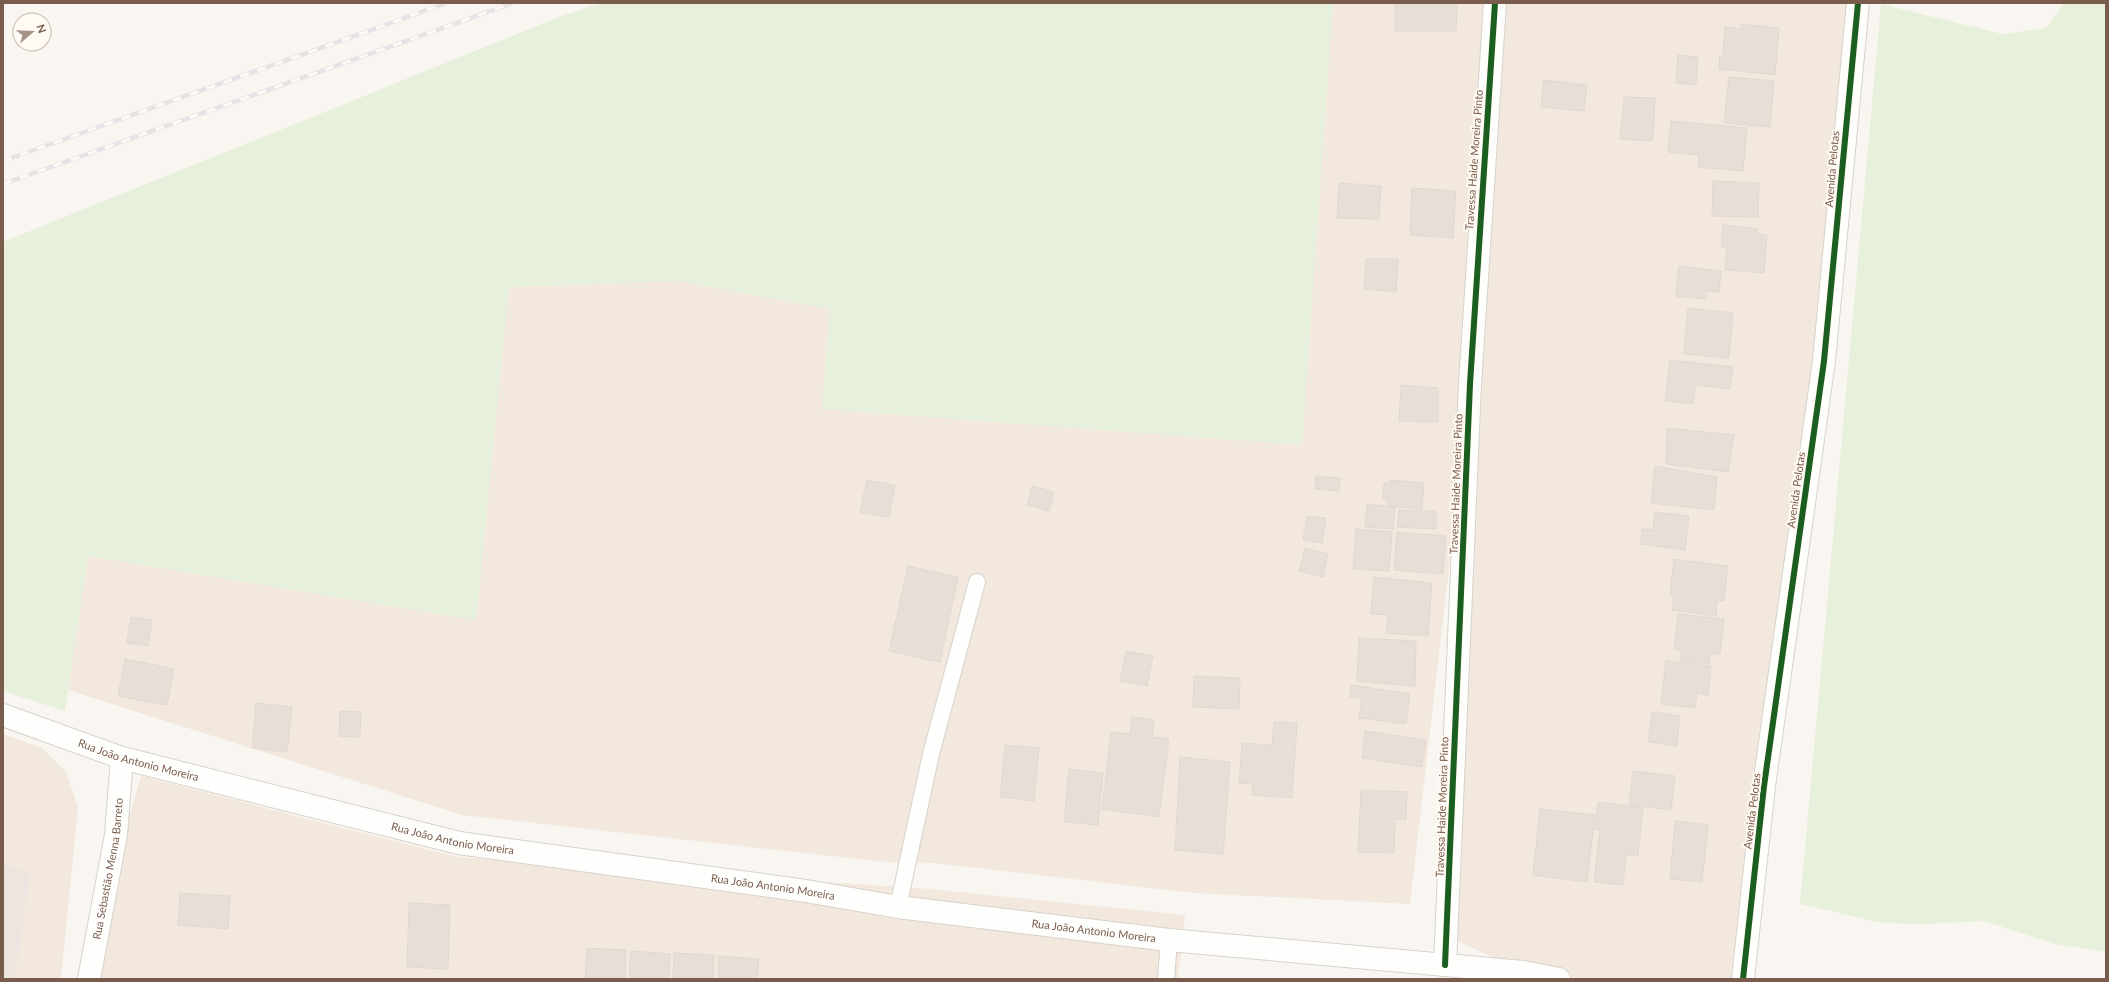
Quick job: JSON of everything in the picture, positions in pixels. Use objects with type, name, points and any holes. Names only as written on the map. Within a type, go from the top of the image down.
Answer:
[{"type":"street","name":"Travessa Haide Moreira Pinto","points":[[1445,965],[1470,384],[1495,3]]},
{"type":"street","name":"Avenida Pelotas","points":[[1743,979],[1764,786],[1824,362],[1858,3]]},
{"type":"street","name":"Rua João Antonio Moreira","points":[[3,715],[122,758],[459,843],[806,891],[898,907],[1169,940],[1523,972],[1559,979]]},
{"type":"street","name":"Rua Sebastião Menna Barreto","points":[[89,979],[116,835],[122,758]]},
{"type":"lane","points":[[898,907],[930,754],[977,582]]},
{"type":"lane","points":[[1166,979],[1169,940]]},
{"type":"shaded area","points":[[1333,3],[1858,3],[1743,979],[1522,979],[1523,972],[1435,930],[1469,396],[1410,904],[1194,893],[934,863],[886,862],[462,815],[68,690],[88,556],[476,620],[509,287],[679,281],[830,309],[822,409],[1302,445]]},
{"type":"shaded area","points":[[3,734],[42,748],[66,772],[78,807],[61,979],[3,979]]},
{"type":"shaded area","points":[[141,776],[456,857],[930,889],[1185,915],[1178,979],[94,979],[123,839]]},
{"type":"shaded area","points":[[3,863],[30,873],[15,979],[3,979]]},
{"type":"green space","points":[[601,3],[1333,3],[1302,445],[822,409],[830,309],[679,281],[509,287],[476,620],[88,556],[65,711],[3,691],[3,242],[562,16]]},
{"type":"green space","points":[[2064,3],[2106,3],[2106,952],[2055,944],[1984,921],[1926,924],[1882,923],[1800,904],[1881,4],[2002,34],[2046,28]]},
{"type":"building","points":[[1395,3],[1457,3],[1456,31],[1395,31]]},
{"type":"building","points":[[1741,24],[1779,28],[1775,75],[1719,69],[1720,56],[1723,56],[1725,27],[1741,29]]},
{"type":"building","points":[[1678,55],[1698,57],[1696,85],[1676,83]]},
{"type":"building","points":[[1729,77],[1774,81],[1770,127],[1724,123]]},
{"type":"building","points":[[1544,80],[1587,85],[1584,111],[1541,107]]},
{"type":"building","points":[[1624,97],[1655,98],[1653,141],[1620,139]]},
{"type":"building","points":[[1671,121],[1747,128],[1743,171],[1698,167],[1699,155],[1668,152]]},
{"type":"building","points":[[1713,181],[1759,183],[1758,217],[1712,216]]},
{"type":"building","points":[[1339,183],[1381,186],[1379,219],[1337,218]]},
{"type":"building","points":[[1412,188],[1456,191],[1453,238],[1410,235]]},
{"type":"building","points":[[1723,225],[1758,229],[1758,234],[1767,235],[1764,273],[1725,270],[1727,247],[1721,247]]},
{"type":"building","points":[[1366,259],[1398,259],[1396,292],[1364,289]]},
{"type":"building","points":[[1679,266],[1721,271],[1719,292],[1707,291],[1706,299],[1676,296]]},
{"type":"building","points":[[1688,308],[1733,313],[1729,358],[1684,354]]},
{"type":"building","points":[[1670,360],[1733,367],[1730,389],[1696,385],[1693,404],[1665,401]]},
{"type":"building","points":[[1401,385],[1438,388],[1438,422],[1399,421]]},
{"type":"building","points":[[1667,428],[1734,435],[1728,472],[1666,464]]},
{"type":"building","points":[[1655,466],[1717,477],[1714,510],[1651,503]]},
{"type":"building","points":[[1316,476],[1340,478],[1339,491],[1315,489]]},
{"type":"building","points":[[867,480],[895,485],[889,517],[860,512]]},
{"type":"building","points":[[1390,480],[1424,483],[1422,509],[1388,506],[1388,499],[1383,499],[1384,483],[1390,483]]},
{"type":"building","points":[[1032,486],[1054,492],[1049,511],[1027,505]]},
{"type":"building","points":[[1367,504],[1395,507],[1393,529],[1365,527]]},
{"type":"building","points":[[1399,510],[1436,511],[1436,529],[1397,527]]},
{"type":"building","points":[[1655,512],[1689,516],[1685,550],[1641,544],[1642,529],[1653,530]]},
{"type":"building","points":[[1307,516],[1326,518],[1322,543],[1303,540]]},
{"type":"building","points":[[1356,529],[1392,532],[1389,571],[1353,569]]},
{"type":"building","points":[[1397,532],[1446,536],[1443,574],[1394,570]]},
{"type":"building","points":[[1305,548],[1328,554],[1323,577],[1299,571]]},
{"type":"building","points":[[1674,559],[1728,566],[1724,601],[1717,600],[1716,616],[1672,610],[1674,595],[1670,595]]},
{"type":"building","points":[[908,566],[958,577],[940,662],[889,651]]},
{"type":"building","points":[[1374,577],[1432,583],[1428,636],[1386,633],[1388,615],[1371,614]]},
{"type":"building","points":[[1678,614],[1724,619],[1720,654],[1710,653],[1709,664],[1680,661],[1681,650],[1674,649]]},
{"type":"building","points":[[131,617],[152,620],[148,646],[127,643]]},
{"type":"building","points":[[1359,638],[1416,641],[1415,686],[1357,681]]},
{"type":"building","points":[[1126,651],[1153,656],[1147,686],[1120,681]]},
{"type":"building","points":[[125,659],[174,669],[167,705],[118,696]]},
{"type":"building","points":[[1666,661],[1711,666],[1708,695],[1697,693],[1695,708],[1661,704]]},
{"type":"building","points":[[1194,676],[1240,678],[1239,709],[1193,707]]},
{"type":"building","points":[[1351,685],[1410,694],[1406,724],[1359,718],[1362,698],[1350,697]]},
{"type":"building","points":[[256,703],[292,707],[287,752],[252,748]]},
{"type":"building","points":[[340,711],[361,712],[360,737],[339,736]]},
{"type":"building","points":[[1652,712],[1680,716],[1677,746],[1648,742]]},
{"type":"building","points":[[1132,717],[1154,720],[1152,737],[1169,739],[1159,817],[1102,809],[1111,732],[1130,734]]},
{"type":"building","points":[[1274,722],[1297,723],[1292,798],[1252,795],[1253,784],[1239,783],[1242,743],[1272,745]]},
{"type":"building","points":[[1365,731],[1426,740],[1422,767],[1362,758]]},
{"type":"building","points":[[1005,745],[1039,748],[1034,801],[1000,797]]},
{"type":"building","points":[[1180,757],[1230,762],[1223,854],[1175,850]]},
{"type":"building","points":[[1069,769],[1103,773],[1098,825],[1064,822]]},
{"type":"building","points":[[1633,771],[1675,776],[1671,810],[1629,805]]},
{"type":"building","points":[[1361,790],[1407,792],[1406,820],[1395,819],[1394,853],[1358,852]]},
{"type":"building","points":[[1598,802],[1643,808],[1638,856],[1626,855],[1623,885],[1594,882],[1600,830],[1595,830]]},
{"type":"building","points":[[1540,809],[1595,815],[1587,882],[1533,875]]},
{"type":"building","points":[[1675,821],[1708,825],[1702,882],[1670,879]]},
{"type":"building","points":[[180,893],[230,896],[228,929],[178,925]]},
{"type":"building","points":[[409,903],[450,905],[448,969],[407,967]]},
{"type":"building","points":[[587,948],[626,950],[625,979],[585,979]]},
{"type":"building","points":[[631,951],[670,954],[669,979],[629,979]]},
{"type":"building","points":[[674,953],[714,955],[713,979],[673,979]]},
{"type":"building","points":[[719,956],[759,959],[757,979],[718,979]]},
{"type":"railway","points":[[3,161],[447,3]]},
{"type":"railway","points":[[3,184],[513,3]]},
{"type":"cycle path","points":[[1445,965],[1470,384],[1495,3]]},
{"type":"cycle path","points":[[1743,979],[1764,786],[1824,361],[1858,3]]}]
